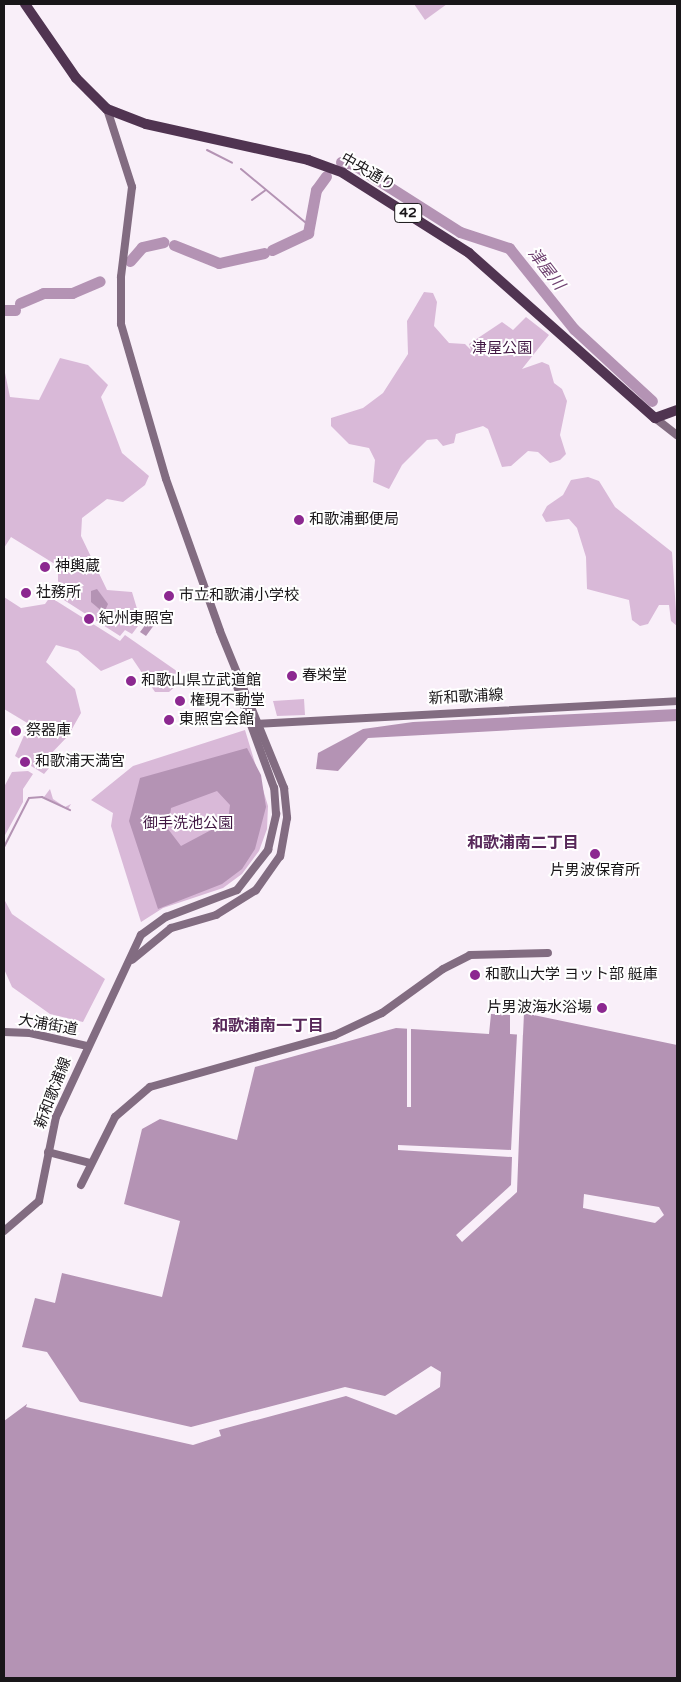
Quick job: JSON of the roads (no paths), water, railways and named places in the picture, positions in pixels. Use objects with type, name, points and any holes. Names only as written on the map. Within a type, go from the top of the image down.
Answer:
[{"type":"highway","name":"中央通り","points":[[25,4],[76,78],[107,109],[208,140],[320,163],[359,182],[468,253],[655,418]]},
{"type":"highway","points":[[655,418],[677,410]]},
{"type":"main road","points":[[107,109],[132,187],[121,277],[121,324],[166,480],[254,724]]},
{"type":"main road","points":[[655,418],[677,435]]},
{"type":"main road","name":"新和歌浦線","points":[[254,724],[677,702]]},
{"type":"main road","name":"新和歌浦線","points":[[4,1231],[39,1201],[56,1117],[87,1046],[132,960],[134,945],[152,925],[237,890],[262,861],[274,832],[274,788],[254,724]]},
{"type":"main road","name":"新和歌浦線","points":[[132,960],[171,928],[216,915],[245,899],[274,866],[286,832],[286,800],[254,724]]},
{"type":"main road","points":[[81,1185],[90,1163],[115,1117],[150,1087],[344,1031],[382,1013],[443,968],[470,955],[548,953]]},
{"type":"main road","name":"大浦街道","points":[[4,1032],[30,1033],[87,1046]]},
{"type":"main road","points":[[48,1152],[90,1163]]},
{"type":"waterway","points":[[207,150],[232,163]]},
{"type":"waterway","name":"津屋川","points":[[341,162],[353,164],[460,232],[509,248],[574,329],[652,401]]},
{"type":"waterway","points":[[241,169],[306,223],[311,221]]},
{"type":"waterway","name":"津屋川","points":[[272,250],[308,233],[316,190],[326,176]]},
{"type":"waterway","points":[[252,200],[266,190]]},
{"type":"waterway","name":"津屋川","points":[[130,261],[142,247],[163,242]]},
{"type":"waterway","name":"津屋川","points":[[174,245],[219,263],[264,253]]},
{"type":"waterway","name":"津屋川","points":[[20,303],[43,293],[72,293],[100,281]]},
{"type":"waterway","name":"津屋川","points":[[4,310],[15,310]]},
{"type":"waterway","points":[[4,847],[29,798],[42,797],[70,810]]},
{"type":"place","name":"和歌浦郵便局","points":[[299,520]]},
{"type":"place","name":"神輿蔵","points":[[45,567]]},
{"type":"place","name":"社務所","points":[[26,593]]},
{"type":"place","name":"市立和歌浦小学校","points":[[169,596]]},
{"type":"place","name":"紀州東照宮","points":[[89,619]]},
{"type":"place","name":"春栄堂","points":[[292,676]]},
{"type":"place","name":"和歌山県立武道館","points":[[131,681]]},
{"type":"place","name":"権現不動堂","points":[[180,701]]},
{"type":"place","name":"東照宮会館","points":[[169,720]]},
{"type":"place","name":"祭器庫","points":[[16,731]]},
{"type":"place","name":"和歌浦天満宮","points":[[25,762]]},
{"type":"place","name":"片男波保育所","points":[[595,854]]},
{"type":"place","name":"和歌山大学 ヨット部 艇庫","points":[[475,975]]},
{"type":"place","name":"片男波海水浴場","points":[[602,1008]]},
{"type":"district","name":"和歌浦南二丁目","points":[[523,843]]},
{"type":"district","name":"和歌浦南一丁目","points":[[268,1026]]},
{"type":"park label","name":"津屋公園","points":[[502,349]]},
{"type":"park label","name":"御手洗池公園","points":[[188,824]]}]
